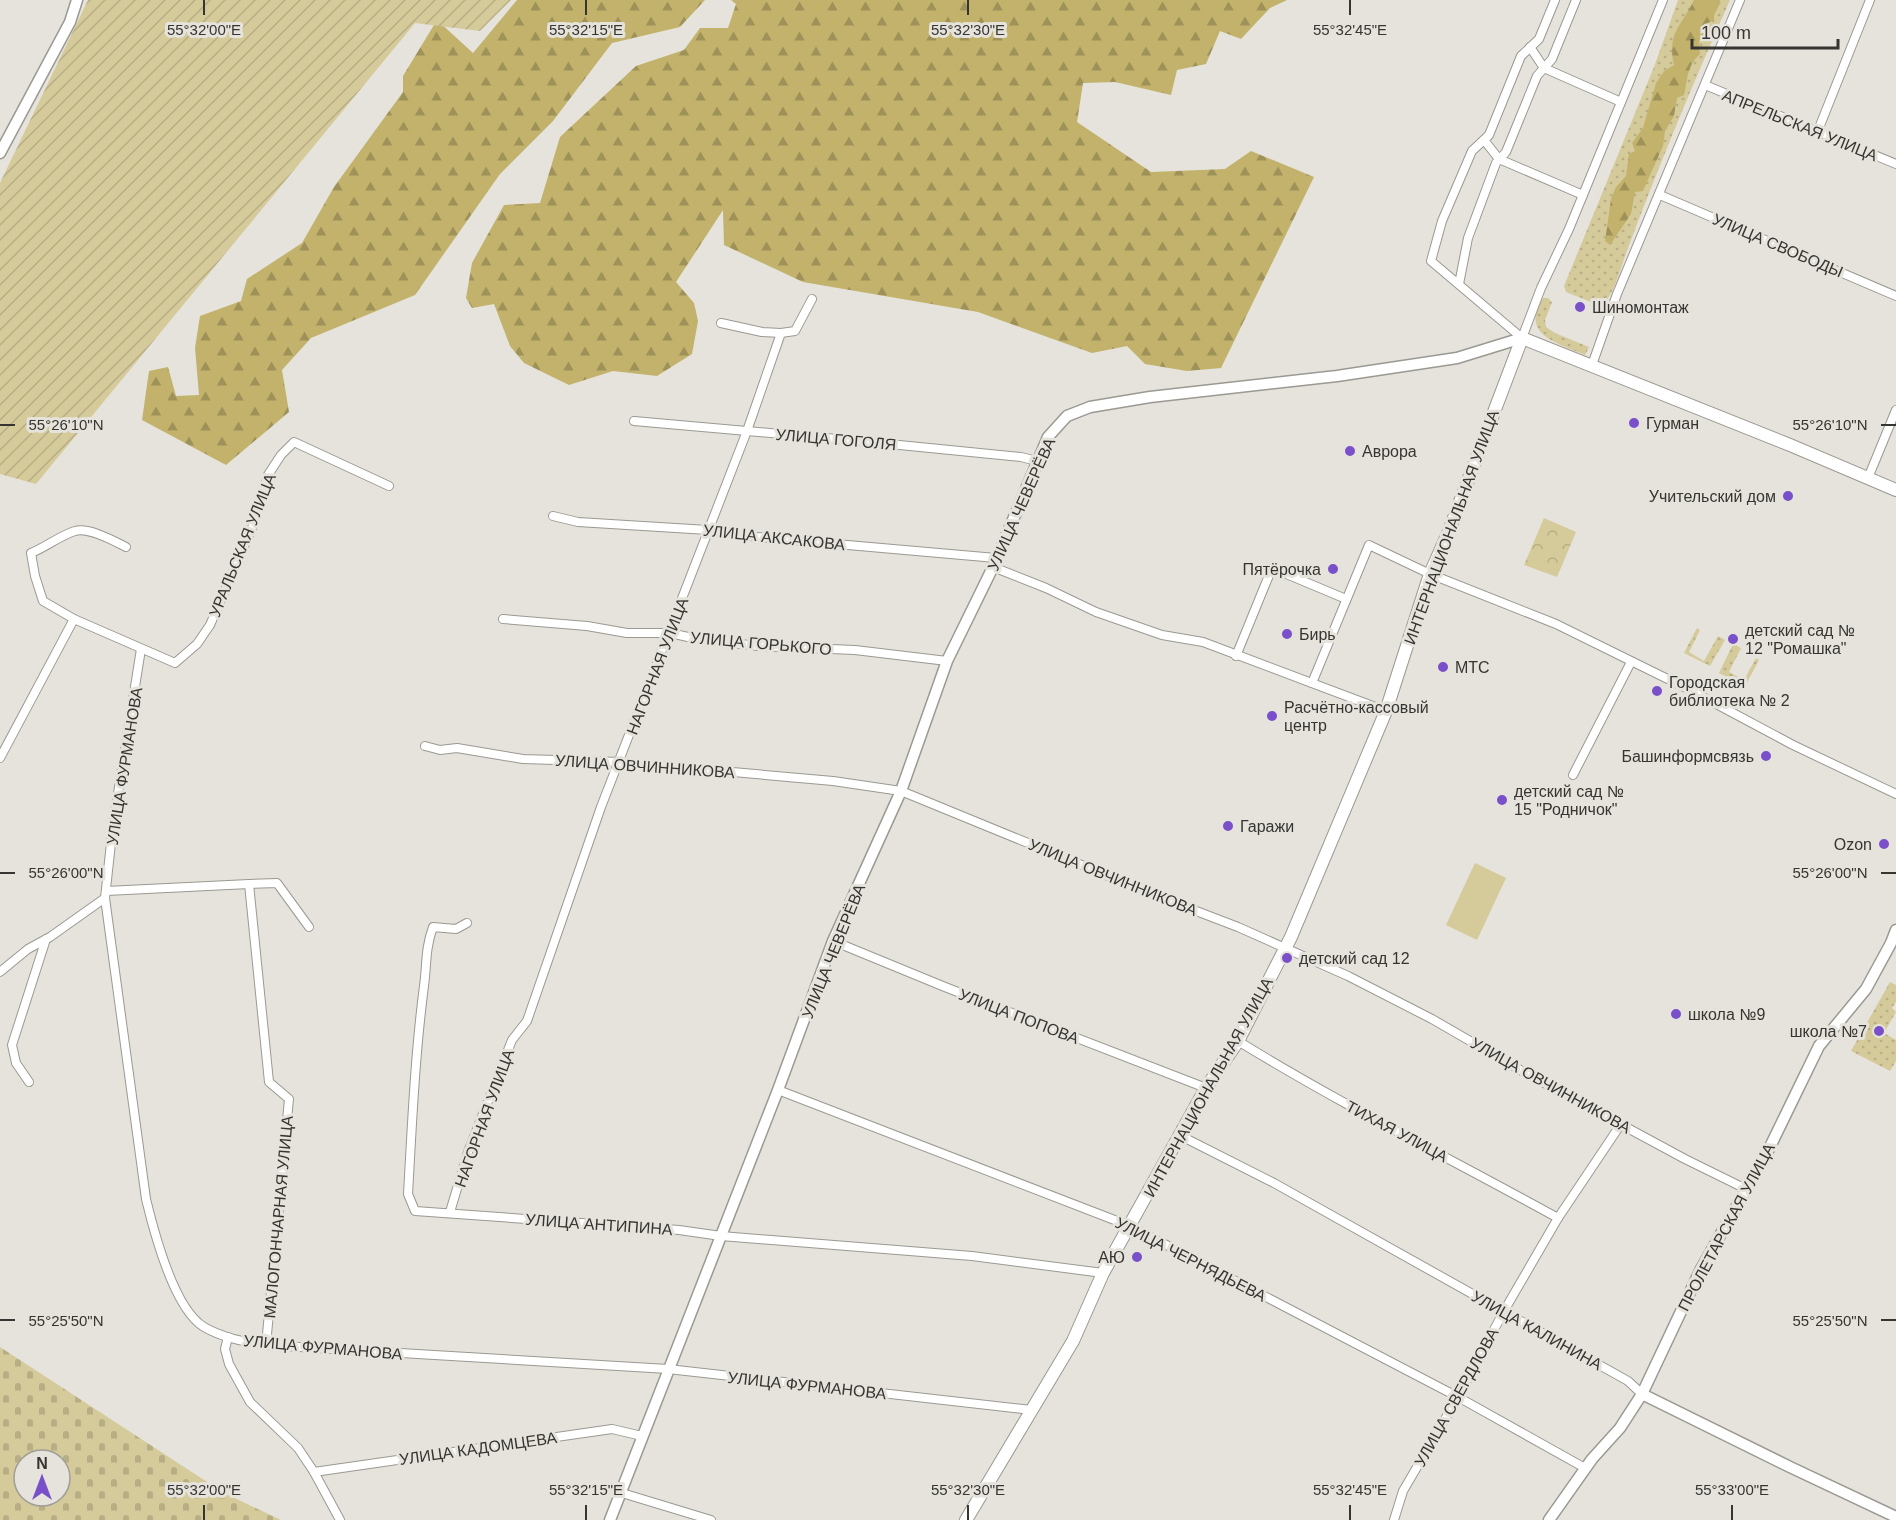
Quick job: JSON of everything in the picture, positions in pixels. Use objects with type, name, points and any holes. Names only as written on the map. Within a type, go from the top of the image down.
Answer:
[{"type":"main road","points":[[1522,338],[1896,490]]},
{"type":"main road","name":"ИНТЕРНАЦИОНАЛЬНАЯ УЛИЦА","points":[[966,1520],[1073,1341],[1103,1273],[1206,1088],[1238,1041],[1286,948],[1386,711],[1430,574],[1449,531],[1522,338]]},
{"type":"street","points":[[0,153],[70,22],[77,0]]},
{"type":"street","points":[[1522,338],[1431,261],[1442,221],[1472,152],[1489,135],[1521,56],[1539,39],[1555,0]]},
{"type":"street","points":[[1459,284],[1468,238],[1496,163],[1506,152],[1537,76],[1552,59],[1576,0]]},
{"type":"street","name":"ИНТЕРНАЦИОНАЛЬНАЯ УЛИЦА","points":[[1522,338],[1663,0]]},
{"type":"street","points":[[1592,365],[1617,294],[1740,0]]},
{"type":"street","points":[[1817,133],[1870,0]]},
{"type":"street","points":[[1530,47],[1544,68],[1621,102]]},
{"type":"street","name":"АПРЕЛЬСКАЯ УЛИЦА","points":[[1704,85],[1896,164]]},
{"type":"street","points":[[1484,140],[1499,159],[1583,195]]},
{"type":"street","name":"УЛИЦА СВОБОДЫ","points":[[1660,195],[1896,296]]},
{"type":"street","points":[[721,323],[762,332],[795,331],[812,299]]},
{"type":"street","name":"НАГОРНАЯ УЛИЦА","points":[[450,1212],[468,1152],[512,1040],[527,1021],[601,807],[747,431],[781,333]]},
{"type":"street","name":"УЛИЦА ЧЕВЕРЁВА","points":[[610,1520],[778,1090],[833,941],[901,791],[947,661],[994,563],[1048,437],[1067,416],[1090,407],[1150,397],[1337,376],[1456,358],[1522,338]]},
{"type":"street","points":[[1868,477],[1896,410]]},
{"type":"street","name":"УЛИЦА ГОГОЛЯ","points":[[634,421],[999,455],[1037,461]]},
{"type":"street","name":"УРАЛЬСКАЯ УЛИЦА","points":[[126,547],[108,538],[84,531],[75,531],[31,553],[43,601],[74,619],[175,663],[197,644],[210,625],[252,528],[268,475],[281,455],[294,442],[389,486]]},
{"type":"street","name":"УЛИЦА АКСАКОВА","points":[[553,516],[578,522],[708,530],[994,563],[1096,612],[1162,635],[1203,642],[1386,711]]},
{"type":"street","points":[[1312,682],[1369,545],[1430,574],[1556,624],[1896,794]]},
{"type":"street","points":[[1236,656],[1272,568],[1346,599]]},
{"type":"street","points":[[0,758],[74,619]]},
{"type":"street","name":"УЛИЦА ГОРЬКОГО","points":[[503,619],[587,626],[627,633],[670,633],[697,639],[758,646],[855,650],[947,661]]},
{"type":"street","name":"УЛИЦА ФУРМАНОВА","points":[[141,650],[113,825],[105,894],[146,1199],[157,1241],[170,1275],[187,1308],[203,1326],[243,1342],[266,1345],[668,1369],[1032,1410]]},
{"type":"street","points":[[1573,775],[1631,662]]},
{"type":"street","name":"УЛИЦА ОВЧИННИКОВА","points":[[425,747],[440,750],[457,748],[523,759],[620,762],[833,781],[901,791],[1286,948],[1348,976],[1746,1189]]},
{"type":"street","points":[[0,972],[105,894],[277,883],[309,927]]},
{"type":"street","name":"МАЛОГОНЧАРНАЯ УЛИЦА","points":[[249,884],[269,1082],[289,1100],[266,1345]]},
{"type":"street","name":"УЛИЦА АНТИПИНА","points":[[467,923],[456,929],[433,927],[427,944],[426,976],[416,1045],[408,1194],[415,1211],[680,1230],[721,1236],[972,1256],[1103,1273]]},
{"type":"street","name":"ПРОЛЕТАРСКАЯ УЛИЦА","points":[[1549,1520],[1585,1468],[1620,1428],[1642,1394],[1701,1269],[1746,1189],[1819,1046],[1866,989],[1896,930]]},
{"type":"street","points":[[29,1082],[16,1064],[12,1045],[46,939]]},
{"type":"street","name":"УЛИЦА ПОПОВА","points":[[833,941],[1206,1088]]},
{"type":"street","name":"ТИХАЯ УЛИЦА","points":[[1238,1041],[1310,1085],[1558,1218]]},
{"type":"street","name":"УЛИЦА ЧЕРНЯДЬЕВА","points":[[778,1090],[1130,1226],[1458,1397],[1585,1468]]},
{"type":"street","name":"УЛИЦА СВЕРДЛОВА","points":[[1394,1520],[1403,1491],[1458,1397],[1504,1311],[1558,1218],[1621,1124]]},
{"type":"street","name":"УЛИЦА КАЛИНИНА","points":[[1181,1136],[1274,1183],[1504,1311],[1628,1381],[1642,1394],[1894,1518]]},
{"type":"street","points":[[228,1337],[225,1349],[230,1364],[250,1402],[298,1448],[340,1520]]},
{"type":"street","name":"УЛИЦА КАДОМЦЕВА","points":[[314,1472],[612,1429],[642,1436]]},
{"type":"street","points":[[622,1493],[711,1520]]},
{"type":"green space","points":[[88,0],[511,0],[480,31],[415,23],[36,484],[0,474],[0,183]]},
{"type":"green space","points":[[517,0],[705,0],[680,27],[612,43],[553,121],[500,174],[415,295],[311,338],[282,370],[289,412],[226,465],[142,420],[149,371],[168,367],[176,396],[199,395],[195,348],[200,316],[241,301],[247,279],[302,243],[334,187],[403,92],[403,76],[437,20],[473,53]]},
{"type":"green space","points":[[731,0],[1287,0],[1270,8],[1241,39],[1220,31],[1206,64],[1177,70],[1171,95],[1115,82],[1083,83],[1077,122],[1151,172],[1225,169],[1251,151],[1314,177],[1221,368],[1187,371],[1145,364],[1127,346],[1092,353],[978,312],[803,282],[724,245],[723,210],[676,282],[694,303],[698,321],[692,354],[657,376],[613,371],[569,385],[524,363],[510,346],[494,304],[472,308],[466,298],[472,263],[504,205],[540,203],[560,137],[636,66],[684,50],[700,28],[728,28],[736,4]]},
{"type":"green space","points":[[1678,0],[1730,0],[1664,154],[1614,288],[1601,306],[1566,292],[1564,286],[1654,67]]},
{"type":"green space","points":[[1694,0],[1720,0],[1714,20],[1704,25],[1704,37],[1699,41],[1700,54],[1690,68],[1684,95],[1677,98],[1674,116],[1665,131],[1663,146],[1643,191],[1635,192],[1631,214],[1610,245],[1605,241],[1611,199],[1616,187],[1626,176],[1629,154],[1635,151],[1632,143],[1643,128],[1656,83],[1664,71],[1674,65],[1672,45],[1676,30]]},
{"type":"green space","points":[[1543,298],[1548,298],[1552,302],[1545,320],[1546,327],[1589,347],[1585,355],[1545,336],[1539,329],[1536,321],[1537,311]]},
{"type":"green space","points":[[1544,518],[1576,532],[1557,577],[1524,565]]},
{"type":"green space","points":[[1697,628],[1700,630],[1689,652],[1704,661],[1718,636],[1725,640],[1710,666],[1684,653]]},
{"type":"green space","points":[[1733,644],[1741,648],[1729,672],[1744,680],[1756,658],[1759,660],[1745,686],[1719,673]]},
{"type":"green space","points":[[1475,863],[1506,878],[1477,940],[1446,925]]},
{"type":"green space","name":"школа №7","points":[[1890,982],[1896,985],[1896,1002],[1892,1008],[1896,1012],[1884,1033],[1896,1040],[1896,1061],[1890,1071],[1851,1051]]},
{"type":"green space","points":[[0,1347],[224,1493],[281,1520],[0,1520]]},
{"type":"place","name":"Шиномонтаж","points":[[1580,307]]},
{"type":"place","name":"Гурман","points":[[1634,423]]},
{"type":"place","name":"Аврора","points":[[1350,451]]},
{"type":"place","name":"Учительский дом","points":[[1788,496]]},
{"type":"place","name":"Пятёрочка","points":[[1333,569]]},
{"type":"place","name":"Бирь","points":[[1287,634]]},
{"type":"place","name":"детский сад № 12 \"Ромашка\"","points":[[1733,639]]},
{"type":"place","name":"МТС","points":[[1443,667]]},
{"type":"place","name":"Городская библиотека № 2","points":[[1657,691]]},
{"type":"place","name":"Расчётно-кассовый центр","points":[[1272,716]]},
{"type":"place","name":"Башинформсвязь","points":[[1766,756]]},
{"type":"place","name":"детский сад № 15 \"Родничок\"","points":[[1502,800]]},
{"type":"place","name":"Гаражи","points":[[1228,826]]},
{"type":"place","name":"Ozon","points":[[1884,844]]},
{"type":"place","name":"детский сад 12","points":[[1287,958]]},
{"type":"place","name":"школа №9","points":[[1676,1014]]},
{"type":"place","name":"школа №7","points":[[1879,1031]]},
{"type":"place","name":"АЮ","points":[[1137,1257]]}]
